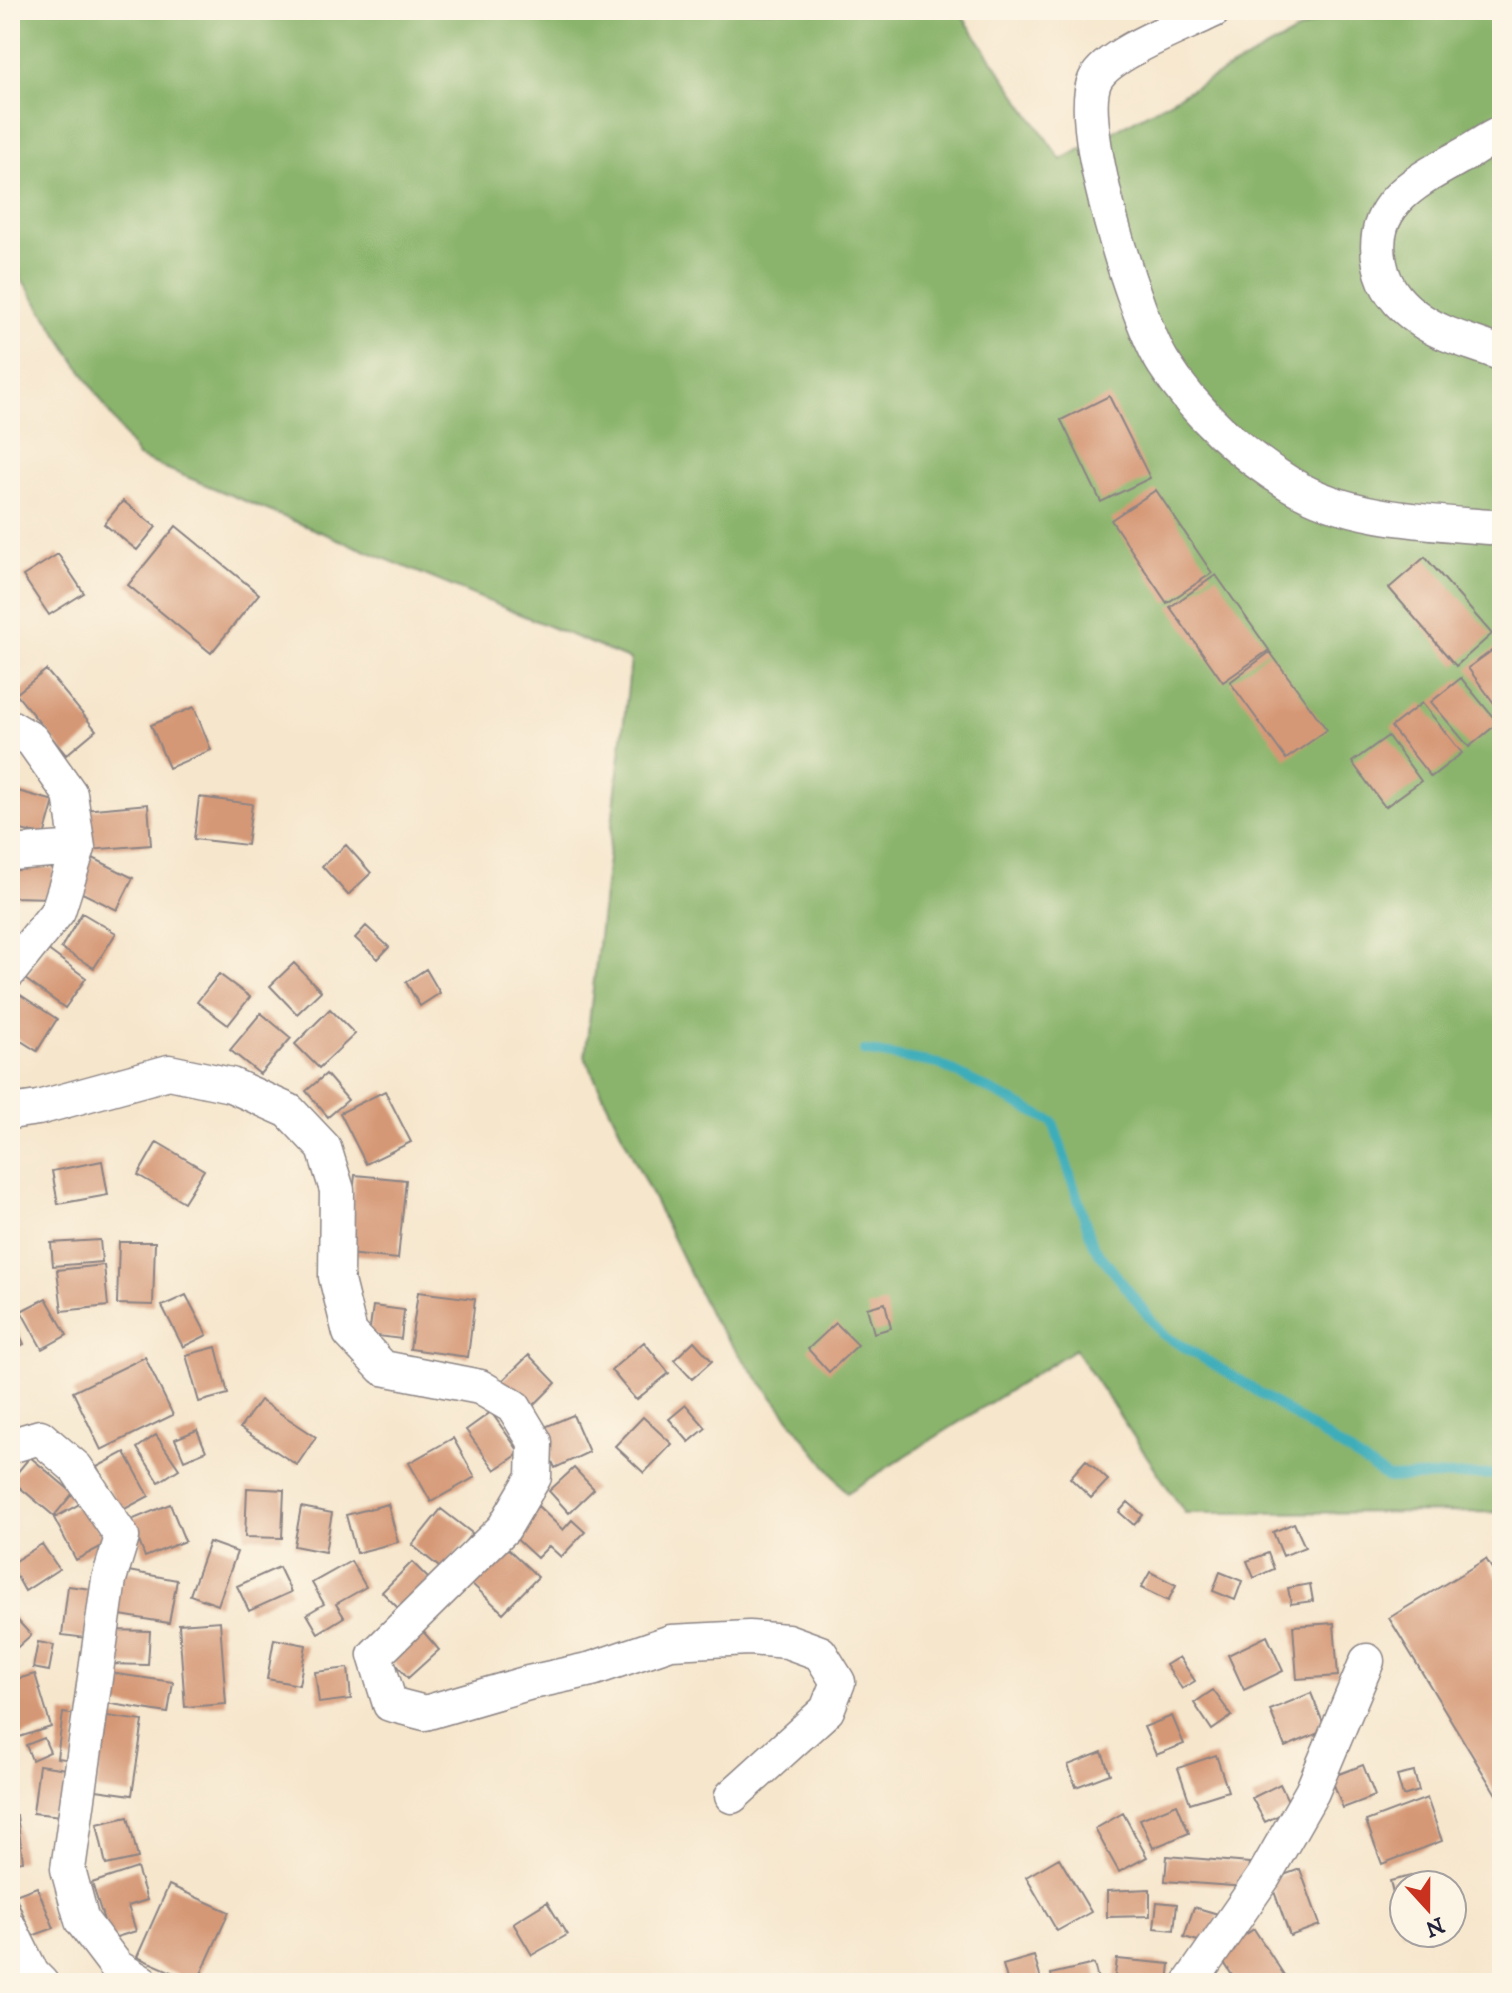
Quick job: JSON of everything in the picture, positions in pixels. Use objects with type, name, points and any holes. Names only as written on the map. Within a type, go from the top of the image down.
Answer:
[{"type":"street","points":[[1214,10],[1104,68],[1095,80],[1092,93],[1091,126],[1104,187],[1138,310],[1151,342],[1182,389],[1203,413],[1257,462],[1292,486],[1365,511],[1502,528]]},
{"type":"street","points":[[1502,133],[1414,182],[1391,202],[1379,226],[1377,250],[1390,293],[1404,309],[1425,324],[1502,354]]},
{"type":"street","points":[[10,727],[32,740],[70,794],[78,848],[58,911],[10,971]]},
{"type":"street","points":[[10,853],[78,848]]},
{"type":"street","points":[[10,1112],[38,1108],[169,1072],[231,1085],[289,1111],[324,1148],[337,1190],[336,1277],[350,1333],[383,1368],[480,1387],[514,1407],[535,1442],[534,1477],[504,1528],[375,1655],[390,1704],[425,1713],[528,1683],[592,1669],[671,1642],[749,1638],[787,1641],[820,1653],[838,1682],[827,1710],[732,1796]]},
{"type":"street","points":[[10,1446],[40,1437],[76,1468],[122,1537],[106,1595],[68,1869],[82,1921],[117,1967],[143,1983]]},
{"type":"street","points":[[1190,1983],[1264,1876],[1312,1792],[1367,1661]]},
{"type":"street","points":[[10,1929],[32,1974],[41,1983]]},
{"type":"green space","points":[[10,10],[958,10],[1061,160],[1337,10],[1502,10],[1502,1517],[1498,1512],[1185,1513],[1075,1349],[847,1493],[712,1319],[585,1058],[631,660],[138,457],[10,261]]},
{"type":"building","points":[[1109,396],[1150,478],[1101,502],[1061,420]]},
{"type":"building","points":[[1156,490],[1212,573],[1167,603],[1111,520]]},
{"type":"building","points":[[123,501],[156,527],[137,550],[104,524]]},
{"type":"building","points":[[176,526],[259,594],[211,653],[128,585]]},
{"type":"building","points":[[58,554],[84,593],[49,615],[23,576]]},
{"type":"building","points":[[1425,557],[1492,634],[1456,666],[1389,588]]},
{"type":"building","points":[[1216,575],[1269,650],[1223,682],[1170,607]]},
{"type":"building","points":[[1497,647],[1502,655],[1502,714],[1468,668]]},
{"type":"building","points":[[1270,652],[1327,730],[1286,759],[1230,682]]},
{"type":"building","points":[[46,670],[96,730],[66,755],[16,694]]},
{"type":"building","points":[[1461,678],[1498,723],[1469,747],[1431,702]]},
{"type":"building","points":[[1422,703],[1462,753],[1431,777],[1391,727]]},
{"type":"building","points":[[194,707],[211,750],[169,768],[151,725]]},
{"type":"building","points":[[1388,736],[1421,781],[1385,807],[1352,762]]},
{"type":"building","points":[[14,790],[54,801],[44,836],[10,827]]},
{"type":"building","points":[[199,797],[252,804],[247,845],[194,839]]},
{"type":"building","points":[[148,804],[151,845],[88,850],[84,810]]},
{"type":"building","points":[[346,845],[371,873],[348,895],[322,866]]},
{"type":"building","points":[[91,857],[133,878],[117,910],[74,889]]},
{"type":"building","points":[[10,866],[54,868],[54,898],[10,897]]},
{"type":"building","points":[[82,913],[116,933],[94,968],[61,948]]},
{"type":"building","points":[[366,926],[389,947],[378,959],[355,938]]},
{"type":"building","points":[[47,949],[86,978],[65,1008],[25,979]]},
{"type":"building","points":[[294,963],[321,991],[297,1014],[270,986]]},
{"type":"building","points":[[426,969],[440,993],[420,1006],[406,982]]},
{"type":"building","points":[[219,974],[250,997],[228,1025],[197,1002]]},
{"type":"building","points":[[16,992],[57,1019],[37,1051],[10,1034],[10,1001]]},
{"type":"building","points":[[330,1009],[355,1034],[319,1068],[295,1044]]},
{"type":"building","points":[[261,1013],[291,1038],[260,1074],[230,1050]]},
{"type":"building","points":[[326,1074],[348,1100],[328,1117],[306,1091]]},
{"type":"building","points":[[385,1091],[411,1142],[366,1164],[340,1113]]},
{"type":"building","points":[[157,1142],[204,1170],[184,1202],[138,1175]]},
{"type":"building","points":[[102,1161],[108,1195],[58,1204],[52,1171]]},
{"type":"building","points":[[355,1175],[406,1180],[398,1259],[347,1254]]},
{"type":"building","points":[[100,1240],[102,1262],[53,1266],[51,1243]]},
{"type":"building","points":[[119,1242],[155,1242],[153,1305],[117,1304]]},
{"type":"building","points":[[104,1265],[108,1306],[62,1311],[57,1270]]},
{"type":"building","points":[[418,1292],[475,1299],[468,1357],[410,1349]]},
{"type":"building","points":[[186,1295],[207,1335],[183,1347],[162,1306]]},
{"type":"building","points":[[46,1298],[67,1335],[42,1349],[21,1311]]},
{"type":"building","points":[[885,1303],[891,1328],[874,1333],[867,1308]]},
{"type":"building","points":[[373,1306],[404,1310],[401,1339],[369,1335]]},
{"type":"building","points":[[13,1320],[24,1344],[10,1351],[10,1322]]},
{"type":"building","points":[[836,1323],[858,1345],[829,1372],[808,1349]]},
{"type":"building","points":[[694,1341],[712,1361],[692,1379],[674,1360]]},
{"type":"building","points":[[644,1342],[669,1373],[636,1400],[611,1370]]},
{"type":"building","points":[[216,1347],[228,1394],[199,1402],[186,1355]]},
{"type":"building","points":[[529,1355],[556,1383],[529,1410],[501,1382]]},
{"type":"building","points":[[145,1357],[173,1415],[101,1450],[73,1392]]},
{"type":"building","points":[[260,1400],[316,1437],[297,1465],[240,1428]]},
{"type":"building","points":[[686,1405],[706,1428],[689,1442],[669,1419]]},
{"type":"building","points":[[491,1412],[520,1453],[495,1470],[466,1430]]},
{"type":"building","points":[[573,1415],[589,1452],[555,1468],[538,1430]]},
{"type":"building","points":[[643,1417],[672,1444],[644,1473],[615,1446]]},
{"type":"building","points":[[197,1430],[206,1451],[184,1460],[175,1439]]},
{"type":"building","points":[[156,1435],[179,1469],[159,1482],[137,1448]]},
{"type":"building","points":[[453,1438],[475,1477],[431,1502],[409,1463]]},
{"type":"building","points":[[125,1452],[149,1496],[121,1511],[97,1467]]},
{"type":"building","points":[[30,1457],[73,1493],[54,1516],[11,1480]]},
{"type":"building","points":[[1086,1460],[1108,1480],[1091,1498],[1070,1478]]},
{"type":"building","points":[[574,1468],[594,1489],[569,1513],[549,1491]]},
{"type":"building","points":[[247,1488],[284,1490],[282,1538],[245,1537]]},
{"type":"building","points":[[83,1502],[106,1544],[76,1560],[54,1518]]},
{"type":"building","points":[[1128,1502],[1143,1515],[1134,1525],[1119,1512]]},
{"type":"building","points":[[170,1504],[185,1541],[145,1557],[131,1520]]},
{"type":"building","points":[[388,1504],[398,1542],[356,1553],[346,1515]]},
{"type":"building","points":[[538,1506],[563,1530],[572,1520],[585,1532],[561,1557],[549,1546],[537,1558],[511,1534]]},
{"type":"building","points":[[301,1507],[332,1513],[325,1552],[294,1546]]},
{"type":"building","points":[[441,1509],[472,1533],[443,1570],[412,1545]]},
{"type":"building","points":[[1294,1523],[1305,1547],[1283,1556],[1273,1532]]},
{"type":"building","points":[[209,1542],[237,1552],[218,1605],[190,1595]]},
{"type":"building","points":[[42,1544],[59,1569],[25,1591],[10,1564]]},
{"type":"building","points":[[503,1544],[538,1577],[503,1613],[469,1581]]},
{"type":"building","points":[[1268,1553],[1274,1569],[1254,1578],[1247,1561]]},
{"type":"building","points":[[1486,1559],[1502,1585],[1500,1801],[1389,1618]]},
{"type":"building","points":[[351,1561],[366,1587],[336,1604],[344,1617],[318,1633],[307,1614],[324,1604],[312,1583]]},
{"type":"building","points":[[412,1562],[431,1581],[401,1611],[382,1592]]},
{"type":"building","points":[[279,1567],[291,1592],[249,1611],[237,1586]]},
{"type":"building","points":[[123,1570],[177,1580],[169,1623],[114,1614]]},
{"type":"building","points":[[1150,1572],[1176,1585],[1168,1601],[1141,1588]]},
{"type":"building","points":[[1220,1572],[1242,1581],[1235,1600],[1213,1591]]},
{"type":"building","points":[[1310,1584],[1313,1601],[1291,1604],[1288,1588]]},
{"type":"building","points":[[68,1586],[92,1589],[86,1638],[62,1635]]},
{"type":"building","points":[[10,1612],[31,1635],[10,1654]]},
{"type":"building","points":[[220,1621],[226,1704],[185,1707],[179,1624]]},
{"type":"building","points":[[1334,1623],[1338,1676],[1297,1679],[1293,1626]]},
{"type":"building","points":[[421,1629],[439,1650],[408,1678],[390,1657]]},
{"type":"building","points":[[108,1630],[150,1631],[148,1665],[106,1664]]},
{"type":"building","points":[[1267,1636],[1283,1671],[1244,1690],[1228,1655]]},
{"type":"building","points":[[274,1639],[306,1645],[299,1685],[267,1679]]},
{"type":"building","points":[[38,1642],[54,1645],[49,1671],[33,1668]]},
{"type":"building","points":[[1179,1657],[1195,1681],[1182,1689],[1166,1665]]},
{"type":"building","points":[[348,1668],[351,1699],[319,1703],[315,1672]]},
{"type":"building","points":[[110,1673],[173,1682],[168,1713],[105,1703]]},
{"type":"building","points":[[35,1674],[51,1727],[13,1739],[10,1681]]},
{"type":"building","points":[[1213,1690],[1232,1716],[1212,1730],[1194,1703]]},
{"type":"building","points":[[1311,1693],[1326,1730],[1285,1747],[1270,1710]]},
{"type":"building","points":[[63,1713],[79,1715],[73,1760],[57,1758]]},
{"type":"building","points":[[107,1716],[143,1721],[132,1795],[96,1790]]},
{"type":"building","points":[[1172,1716],[1184,1744],[1156,1755],[1144,1727]]},
{"type":"building","points":[[44,1738],[50,1752],[32,1760],[26,1745]]},
{"type":"building","points":[[1102,1752],[1110,1774],[1076,1787],[1068,1765]]},
{"type":"building","points":[[1216,1755],[1228,1791],[1190,1803],[1178,1768]]},
{"type":"building","points":[[39,1765],[67,1769],[62,1816],[33,1813]]},
{"type":"building","points":[[1363,1765],[1375,1796],[1343,1808],[1331,1777]]},
{"type":"building","points":[[1414,1772],[1419,1791],[1403,1796],[1397,1776]]},
{"type":"building","points":[[1280,1784],[1292,1809],[1265,1822],[1252,1798]]},
{"type":"building","points":[[1427,1798],[1442,1841],[1382,1864],[1366,1821]]},
{"type":"building","points":[[1177,1804],[1189,1833],[1153,1848],[1140,1819]]},
{"type":"building","points":[[1123,1813],[1147,1857],[1119,1872],[1095,1829]]},
{"type":"building","points":[[17,1816],[23,1861],[10,1863],[10,1817]]},
{"type":"building","points":[[128,1817],[138,1858],[106,1865],[97,1824]]},
{"type":"building","points":[[1167,1856],[1249,1863],[1246,1887],[1165,1881]]},
{"type":"building","points":[[1059,1858],[1091,1912],[1057,1931],[1026,1877]]},
{"type":"building","points":[[137,1868],[147,1900],[128,1906],[136,1931],[110,1939],[92,1883]]},
{"type":"building","points":[[1300,1869],[1320,1925],[1290,1936],[1270,1880]]},
{"type":"building","points":[[169,1885],[229,1912],[197,1983],[137,1957]]},
{"type":"building","points":[[37,1887],[54,1928],[32,1936],[15,1895]]},
{"type":"building","points":[[1150,1889],[1150,1916],[1107,1917],[1107,1891]]},
{"type":"building","points":[[547,1902],[567,1935],[532,1955],[513,1923]]},
{"type":"building","points":[[1157,1902],[1177,1904],[1174,1930],[1154,1928]]},
{"type":"building","points":[[1194,1907],[1218,1914],[1209,1944],[1184,1937]]},
{"type":"building","points":[[1254,1929],[1286,1978],[1278,1983],[1237,1983],[1218,1953]]},
{"type":"building","points":[[1034,1956],[1042,1983],[1008,1983],[1003,1965]]},
{"type":"building","points":[[1117,1959],[1170,1964],[1168,1983],[1114,1983]]},
{"type":"building","points":[[1094,1964],[1099,1983],[1053,1983],[1051,1974]]},
{"type":"waterway","points":[[864,1051],[939,1064],[1053,1122],[1093,1245],[1162,1334],[1243,1382],[1388,1478],[1502,1474]]}]
